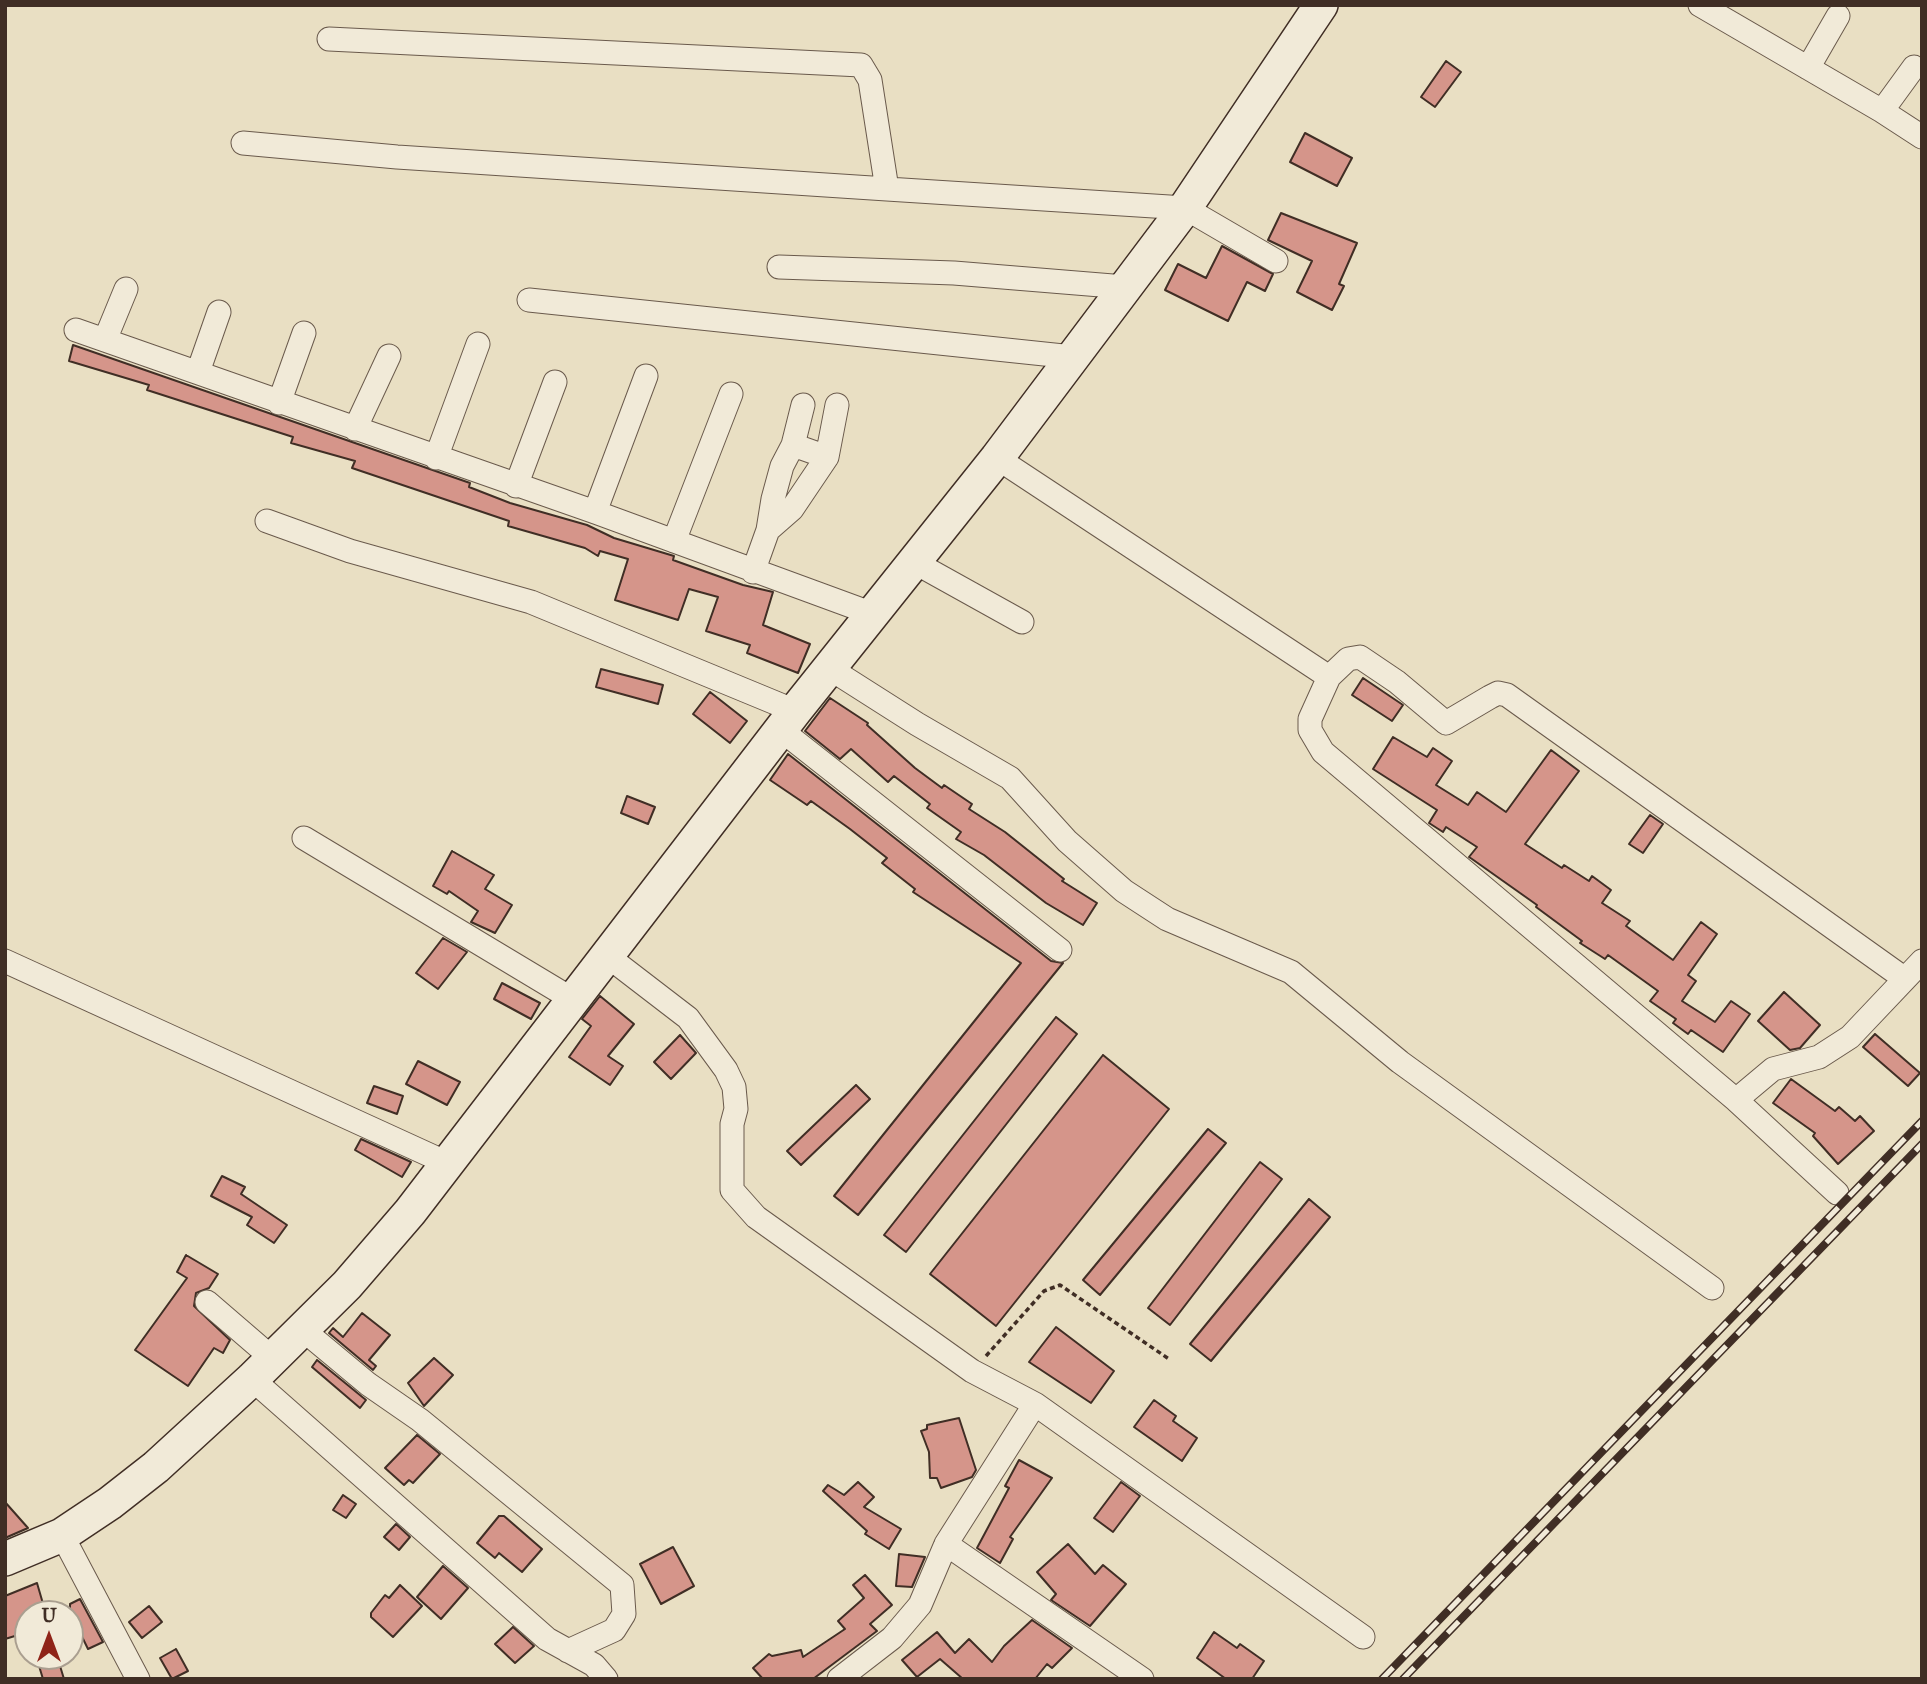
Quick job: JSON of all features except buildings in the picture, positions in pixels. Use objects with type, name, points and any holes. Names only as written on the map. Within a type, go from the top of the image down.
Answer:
[{"type":"street","points":[[5,1559],[62,1535],[110,1503],[156,1467],[262,1369],[347,1285],[410,1212],[829,668],[997,458],[1185,208],[1321,5]]},
{"type":"street","points":[[1700,5],[1735,14],[1808,68],[1922,137]]},
{"type":"street","points":[[1808,68],[1838,16]]},
{"type":"street","points":[[330,39],[861,65],[870,80],[887,189]]},
{"type":"street","points":[[1882,111],[1914,67]]},
{"type":"street","points":[[243,143],[397,158],[1185,208],[1276,261]]},
{"type":"street","points":[[779,267],[954,273],[1125,287]]},
{"type":"street","points":[[105,340],[126,289]]},
{"type":"street","points":[[528,300],[1073,357]]},
{"type":"street","points":[[198,372],[219,312]]},
{"type":"street","points":[[76,330],[595,512],[873,614]]},
{"type":"street","points":[[279,403],[304,333]]},
{"type":"street","points":[[436,458],[478,344]]},
{"type":"street","points":[[355,429],[389,356]]},
{"type":"street","points":[[595,512],[646,376]]},
{"type":"street","points":[[516,486],[555,382]]},
{"type":"street","points":[[674,541],[731,394]]},
{"type":"street","points":[[753,572],[768,530],[782,466],[793,445],[803,405]]},
{"type":"street","points":[[768,530],[792,509],[827,457],[837,405]]},
{"type":"street","points":[[793,445],[827,457]]},
{"type":"street","points":[[997,458],[1329,677]]},
{"type":"street","points":[[267,521],[350,551],[531,602],[788,721],[1060,950]]},
{"type":"street","points":[[914,562],[1022,622]]},
{"type":"street","points":[[1837,1194],[1736,1100],[1323,752],[1310,730],[1310,719],[1329,677],[1348,660],[1360,657],[1397,682],[1446,723],[1490,696],[1498,693],[1507,695],[1905,979]]},
{"type":"street","points":[[829,668],[917,724],[1010,778],[1067,841],[1124,891],[1167,919],[1291,972],[1401,1062],[1712,1288]]},
{"type":"street","points":[[304,838],[572,999]]},
{"type":"street","points":[[606,955],[688,1017],[726,1070],[734,1087],[736,1109],[732,1124],[732,1190],[742,1205],[972,1371],[1035,1404],[1363,1637]]},
{"type":"street","points":[[5,961],[447,1163]]},
{"type":"street","points":[[1736,1100],[1781,1066],[1808,1061],[1830,1051],[1850,1037],[1922,961]]},
{"type":"street","points":[[207,1302],[262,1369],[547,1639],[594,1665],[606,1679]]},
{"type":"street","points":[[302,1329],[368,1384],[420,1420],[622,1585],[624,1614],[614,1630],[568,1651]]},
{"type":"street","points":[[839,1679],[892,1639],[920,1605],[946,1544],[1035,1404]]},
{"type":"street","points":[[62,1535],[138,1679]]},
{"type":"street","points":[[946,1544],[1142,1679]]},
{"type":"path","points":[[972,1371],[1044,1292],[1060,1285],[1169,1359]]},
{"type":"railway","points":[[1382,1679],[1922,1121]]},
{"type":"railway","points":[[1403,1679],[1922,1144]]}]
